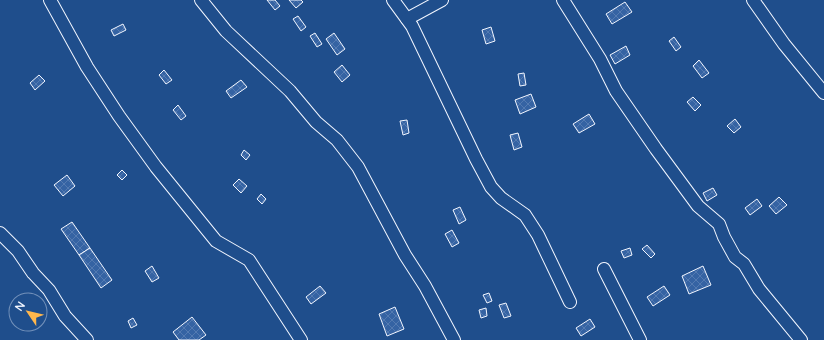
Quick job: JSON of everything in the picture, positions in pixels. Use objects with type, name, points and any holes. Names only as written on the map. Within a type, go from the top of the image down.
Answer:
[{"type":"street","points":[[50,0],[87,67],[119,116],[156,167],[216,241],[249,260],[300,340]]},
{"type":"street","points":[[201,0],[226,31],[290,91],[316,122],[336,140],[358,166],[405,255],[428,292],[454,340]]},
{"type":"street","points":[[393,0],[407,19],[424,49],[476,159],[491,187],[501,198],[525,215],[538,235],[570,302]]},
{"type":"street","points":[[407,19],[442,0]]},
{"type":"street","points":[[563,0],[603,65],[616,90],[656,149],[698,206],[719,224],[735,257],[744,264],[759,289],[801,340]]},
{"type":"street","points":[[753,0],[784,44],[824,93]]},
{"type":"street","points":[[0,233],[18,251],[33,273],[49,290],[65,316],[87,340]]},
{"type":"street","points":[[604,269],[640,340]]},
{"type":"building","points":[[267,0],[275,0],[280,6],[275,10]]},
{"type":"building","points":[[289,0],[301,0],[303,2],[296,8]]},
{"type":"building","points":[[625,2],[632,12],[612,24],[606,14]]},
{"type":"building","points":[[298,16],[306,27],[301,31],[293,19]]},
{"type":"building","points":[[123,24],[126,30],[114,36],[111,30]]},
{"type":"building","points":[[491,27],[495,41],[486,44],[482,30]]},
{"type":"building","points":[[315,33],[322,44],[317,47],[310,36]]},
{"type":"building","points":[[334,33],[345,49],[337,55],[326,39]]},
{"type":"building","points":[[674,37],[681,47],[676,51],[669,41]]},
{"type":"building","points":[[626,46],[630,55],[615,64],[610,55]]},
{"type":"building","points":[[699,60],[709,73],[702,78],[693,66]]},
{"type":"building","points":[[342,65],[350,75],[342,82],[334,72]]},
{"type":"building","points":[[164,70],[172,80],[166,84],[159,75]]},
{"type":"building","points":[[524,73],[526,85],[520,86],[518,74]]},
{"type":"building","points":[[39,75],[45,81],[35,90],[30,83]]},
{"type":"building","points":[[241,80],[247,87],[231,98],[226,91]]},
{"type":"building","points":[[531,94],[536,107],[520,114],[515,100]]},
{"type":"building","points":[[693,97],[701,105],[695,111],[687,102]]},
{"type":"building","points":[[178,105],[186,116],[181,120],[173,110]]},
{"type":"building","points":[[589,114],[595,124],[579,133],[573,124]]},
{"type":"building","points":[[735,119],[741,127],[734,133],[727,126]]},
{"type":"building","points":[[407,120],[409,133],[403,135],[400,121]]},
{"type":"building","points":[[518,133],[522,147],[514,150],[510,135]]},
{"type":"building","points":[[244,150],[250,155],[246,160],[241,155]]},
{"type":"building","points":[[122,170],[127,175],[122,180],[117,175]]},
{"type":"building","points":[[67,175],[75,186],[63,196],[54,185]]},
{"type":"building","points":[[239,179],[247,186],[241,193],[233,185]]},
{"type":"building","points":[[713,188],[717,195],[707,201],[703,193]]},
{"type":"building","points":[[261,194],[266,199],[262,204],[257,199]]},
{"type":"building","points":[[779,197],[787,205],[776,214],[769,206]]},
{"type":"building","points":[[757,199],[762,206],[750,215],[745,208]]},
{"type":"building","points":[[460,207],[466,220],[459,224],[453,210]]},
{"type":"building","points":[[72,222],[90,248],[79,255],[61,229]]},
{"type":"building","points":[[452,230],[459,243],[452,247],[445,234]]},
{"type":"building","points":[[647,245],[655,254],[651,258],[642,249]]},
{"type":"building","points":[[90,248],[112,280],[101,288],[79,255]]},
{"type":"building","points":[[630,248],[632,255],[624,258],[621,251]]},
{"type":"building","points":[[152,266],[159,278],[152,282],[145,271]]},
{"type":"building","points":[[703,266],[711,285],[689,294],[682,276]]},
{"type":"building","points":[[320,286],[326,293],[311,304],[306,297]]},
{"type":"building","points":[[664,286],[670,295],[653,306],[647,297]]},
{"type":"building","points":[[489,293],[492,301],[487,303],[483,295]]},
{"type":"building","points":[[506,303],[511,316],[504,318],[499,305]]},
{"type":"building","points":[[395,307],[404,329],[387,336],[379,314]]},
{"type":"building","points":[[486,308],[487,316],[481,318],[479,310]]},
{"type":"building","points":[[192,317],[206,335],[199,340],[179,340],[173,332]]},
{"type":"building","points":[[133,318],[137,325],[131,328],[128,321]]},
{"type":"building","points":[[590,319],[595,327],[581,336],[576,328]]}]
